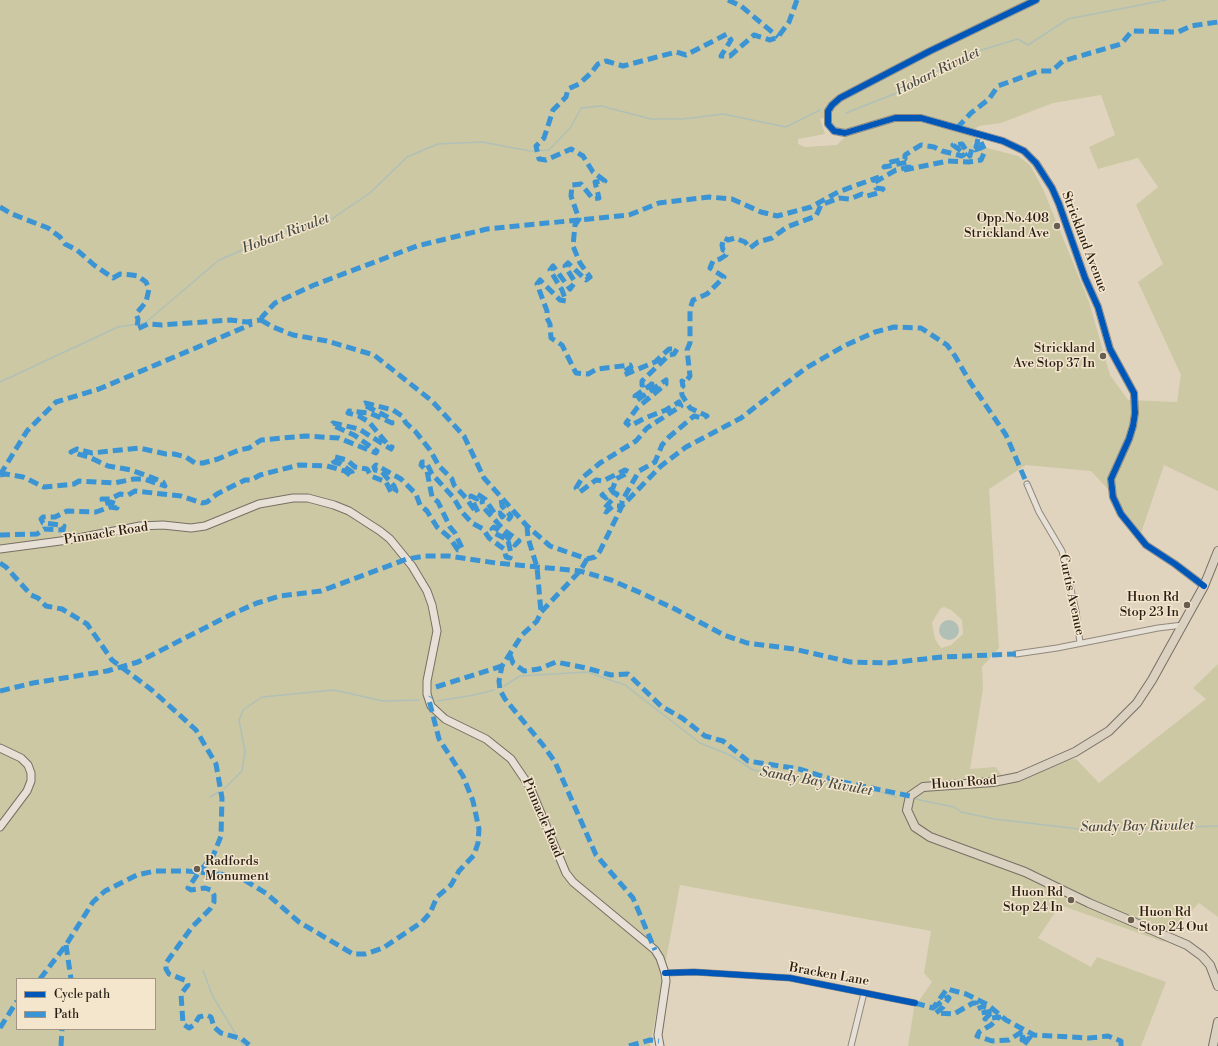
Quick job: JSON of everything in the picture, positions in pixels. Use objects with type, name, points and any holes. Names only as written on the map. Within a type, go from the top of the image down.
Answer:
[{"type":"main road","name":"Pinnacle Road","points":[[0,549],[68,540],[140,526],[163,525],[191,528],[205,526],[259,504],[293,498],[321,500],[350,511],[367,521],[390,539],[401,552],[421,580],[432,605],[437,631],[427,681],[427,694],[431,706],[445,719],[486,739],[511,759],[530,787],[566,873],[573,882],[655,950],[665,973]]},
{"type":"main road","name":"Huon Road","points":[[1218,551],[1204,586],[1183,625],[1138,704],[1123,719],[1100,738],[1056,761],[1012,778],[993,782],[923,787],[910,796],[907,810],[916,827],[930,837],[1025,872],[1089,903],[1187,945],[1202,956],[1210,965],[1218,986]]},
{"type":"main road","points":[[0,748],[21,758],[28,765],[31,773],[31,781],[24,796],[0,827]]},
{"type":"main road","points":[[660,1046],[658,1035],[666,988],[665,973]]},
{"type":"main road","points":[[1213,1046],[1218,1022]]},
{"type":"street","name":"Strickland Avenue","points":[[1036,0],[936,47],[840,98],[828,111],[828,124],[834,131],[845,133],[895,118],[921,118],[1003,141],[1024,151],[1036,163],[1052,188],[1059,204],[1087,284],[1098,307],[1110,349],[1134,393],[1135,413],[1133,426],[1129,439],[1111,478],[1113,497],[1121,514],[1146,545],[1176,564],[1204,586]]},
{"type":"street","name":"Curtis Avenue","points":[[1027,484],[1040,512],[1062,551],[1076,611],[1080,643]]},
{"type":"street","points":[[1016,654],[1158,628],[1183,625]]},
{"type":"street","name":"Bracken Lane","points":[[665,973],[694,972],[790,978],[915,1003]]},
{"type":"street","name":"Bracken Lane","points":[[851,1046],[864,992]]},
{"type":"shaded area","points":[[0,0],[1218,0],[1218,491],[1164,465],[1141,533],[1106,487],[1091,471],[1026,465],[989,489],[999,648],[982,667],[983,689],[970,769],[996,767],[1005,780],[1056,761],[1076,759],[1099,783],[1206,699],[1193,688],[1218,664],[1218,917],[1199,903],[1167,936],[1164,942],[1060,905],[1038,938],[1091,967],[1097,957],[1166,982],[1141,1046],[908,1046],[914,1008],[932,982],[924,973],[931,931],[680,885],[650,1046],[0,1046]],"holes":[[[1101,95],[1115,135],[1089,147],[1098,169],[1138,158],[1158,187],[1136,205],[1163,264],[1138,282],[1181,375],[1177,402],[1128,400],[1110,375],[1089,302],[1043,189],[1030,165],[1018,156],[972,144],[982,134],[972,131],[979,126],[1001,123],[1053,103]],[[827,117],[838,132],[849,133],[837,145],[805,147],[798,144],[798,139],[825,134],[820,119]],[[944,607],[951,610],[962,620],[963,634],[951,645],[941,648],[935,639],[932,623],[940,609]]]},
{"type":"shaded area","points":[[949,620],[956,623],[959,630],[956,637],[949,640],[942,637],[939,630],[942,623]]},
{"type":"waterway","name":"Hobart Rivulet","points":[[846,113],[917,85],[945,66],[975,52],[1018,39],[1028,45],[1068,19],[1166,0]]},
{"type":"waterway","name":"Hobart Rivulet","points":[[0,382],[118,327],[145,323],[219,260],[287,231],[330,220],[370,193],[407,157],[438,144],[482,142],[530,151],[549,150],[571,127],[581,108],[601,106],[651,119],[683,119],[723,114],[786,127],[820,110]]},
{"type":"waterway","name":"Sandy Bay Rivulet","points":[[504,686],[520,676],[587,672],[625,685],[700,743],[730,755],[753,770],[882,792],[896,797]]},
{"type":"waterway","name":"Sandy Bay Rivulet","points":[[224,789],[242,771],[245,751],[239,720],[243,710],[262,697],[334,690],[383,701],[419,700]]},
{"type":"waterway","name":"Sandy Bay Rivulet","points":[[437,701],[494,690]]},
{"type":"waterway","name":"Sandy Bay Rivulet","points":[[210,797],[219,792]]},
{"type":"waterway","name":"Sandy Bay Rivulet","points":[[915,799],[954,807],[961,812],[994,819],[1079,829],[1107,830],[1218,826]]},
{"type":"waterway","points":[[203,970],[212,995],[243,1046]]},
{"type":"marked path","points":[[728,0],[741,6],[778,37]]},
{"type":"marked path","points":[[797,0],[789,22],[778,37],[770,40],[754,35],[730,56],[721,56],[731,40],[727,34],[686,55],[676,52],[623,66],[606,61],[598,64],[579,84],[568,89],[566,97],[553,110],[544,138],[536,146],[539,159],[546,160],[571,149],[583,156],[593,172],[605,181],[595,182],[599,198],[593,199],[581,184],[572,185],[571,196],[579,219],[575,225],[573,246],[580,263],[590,277],[586,280],[568,263],[565,266],[575,282],[570,289],[553,266],[550,270],[562,290],[566,301],[560,300],[540,280],[537,284],[547,311],[551,338],[562,345],[576,373],[588,374],[597,369],[630,365],[631,367],[625,371],[624,375],[655,362],[669,349],[677,349],[674,354],[669,355],[642,381],[642,385],[652,384],[635,396],[636,401],[666,380],[666,384],[637,408],[626,423],[630,426],[645,418],[666,410],[679,402],[681,406],[647,428],[636,441],[600,463],[582,478],[576,488],[580,492],[596,480],[603,481],[625,470],[629,472],[616,479],[613,488],[602,495],[606,498],[613,492],[617,494],[603,510],[606,512],[613,506],[622,506],[622,501],[639,471],[655,462],[662,445],[669,437],[694,416],[702,418],[707,416],[690,408],[682,395],[681,388],[683,386],[682,381],[685,383],[690,376],[687,350],[690,343],[690,309],[693,300],[707,294],[724,277],[710,268],[713,261],[726,255],[726,251],[723,250],[722,245],[724,238],[728,240],[735,238],[745,242],[750,248],[758,242],[772,238],[787,227],[816,216],[821,205],[839,198],[850,199],[862,194],[867,196],[878,193],[883,189],[876,188],[875,182],[896,170],[909,167],[908,162],[884,167],[891,162],[905,159],[905,155],[921,145],[934,147],[942,151],[962,156],[965,154],[953,145],[962,144],[970,156],[972,148],[975,150],[981,148],[980,144],[976,147],[978,139]]},
{"type":"marked path","points":[[957,128],[971,113],[989,99],[998,86],[1039,71],[1052,71],[1063,61],[1121,44],[1132,31],[1178,32],[1191,26],[1218,22]]},
{"type":"marked path","points":[[904,170],[948,161],[969,162],[981,160],[985,151],[981,142]]},
{"type":"marked path","points":[[261,320],[275,303],[314,285],[417,246],[487,229],[629,215],[659,203],[709,197],[732,199],[761,212],[777,216],[811,207],[838,192],[879,177]]},
{"type":"marked path","points":[[0,207],[12,214],[48,228],[60,237],[65,244],[77,250],[94,265],[113,278],[120,274],[132,275],[138,276],[146,282],[149,289],[146,302],[136,314],[138,319],[137,329],[148,324],[162,325],[230,320],[247,322],[261,320]]},
{"type":"marked path","points":[[261,320],[273,327],[293,335],[327,341],[374,355],[432,401],[464,436],[484,478],[527,526],[550,546],[587,559],[595,557],[600,551],[622,506],[661,466],[686,447],[741,418],[806,368],[844,346],[875,332],[894,327],[921,328],[947,345],[1006,435],[1027,484]]},
{"type":"marked path","points":[[0,475],[27,431],[56,402],[99,389],[252,324]]},
{"type":"marked path","points":[[0,475],[6,474],[23,477],[44,487],[74,484],[79,481],[114,483],[134,479],[144,479],[165,486],[163,482],[148,476],[131,470],[108,466],[89,457],[71,452],[77,449],[92,453],[139,448],[166,454],[174,454],[186,457],[195,463],[203,463],[249,448],[261,440],[305,436],[339,438],[376,453],[377,451],[354,435],[332,425],[333,423],[359,429],[391,449],[392,447],[389,446],[369,422],[359,416],[348,413],[349,411],[370,413],[392,423],[391,419],[363,404],[365,403],[393,410],[402,416],[406,423],[415,431],[430,450],[439,466],[452,479],[454,485],[476,512],[478,512],[471,496],[477,499],[477,494],[485,499],[495,514],[500,513],[502,517],[505,514],[509,519],[511,516],[502,506],[501,498]]},
{"type":"marked path","points":[[0,535],[37,534],[44,529],[63,530],[64,526],[43,523],[41,519],[43,517],[55,517],[67,511],[96,512],[110,507],[117,508],[117,504],[111,502],[103,504],[102,499],[110,499],[120,494],[128,495],[135,491],[181,496],[202,503],[207,502],[217,494],[245,480],[251,480],[260,475],[299,465],[327,466],[345,471],[351,476],[353,475],[352,472],[341,464],[334,462],[332,459],[335,457],[347,460],[355,467],[367,469],[371,476],[386,482],[391,492],[394,493],[396,491],[394,486],[382,472],[375,470],[374,467],[376,465],[401,479],[416,494],[420,505],[427,511],[437,527],[450,538],[458,550],[460,550],[462,548],[455,533],[450,527],[438,502],[432,497],[427,471],[421,465],[422,462],[426,462],[432,474],[453,497],[462,512],[472,523],[483,529],[489,538],[504,549],[506,557],[510,558],[511,554],[508,540],[494,533],[492,529],[494,527],[515,545],[519,541],[504,530],[484,508],[482,502],[483,499]]},
{"type":"marked path","points":[[527,526],[528,538],[537,567],[541,612]]},
{"type":"marked path","points":[[0,691],[33,683],[107,671],[138,662],[232,614],[257,603],[280,596],[321,591],[407,559],[425,556],[449,556],[496,563],[580,571],[611,580],[675,609],[724,635],[747,643],[794,649],[850,662],[888,663],[942,657],[1016,654]]},
{"type":"marked path","points":[[587,559],[580,571],[541,612],[537,621],[522,635],[502,666],[499,681],[500,690],[505,699],[555,762],[596,855],[633,898],[655,950]]},
{"type":"marked path","points":[[0,563],[6,567],[31,595],[38,598],[46,606],[62,609],[87,624],[112,660],[153,691],[196,730],[216,764],[222,798],[221,836],[213,856],[188,888],[191,890],[205,888],[211,890],[214,895],[214,902],[210,909],[192,927],[166,963],[166,969],[169,974],[187,981],[188,985],[181,994],[183,1024],[189,1028],[194,1025],[199,1017],[206,1015],[211,1017],[214,1027],[221,1033],[242,1039],[249,1045]]},
{"type":"marked path","points":[[510,655],[513,663],[524,671],[539,669],[556,662],[611,675],[628,674],[661,706],[682,718],[705,736],[723,741],[748,761],[799,769],[838,781],[910,796]]},
{"type":"marked path","points":[[436,687],[502,666]]},
{"type":"marked path","points":[[41,978],[66,945],[93,902],[105,891],[137,875],[155,871],[187,871],[238,876],[267,894],[299,922],[353,954],[365,954],[383,948],[422,922],[430,913],[437,897],[451,885],[459,871],[474,855],[478,843],[479,829],[473,801],[463,776],[439,739],[429,700],[431,697]]},
{"type":"marked path","points":[[66,945],[71,978]]},
{"type":"marked path","points":[[915,1003],[933,1008],[947,989],[966,994],[988,1005],[1006,1020],[1034,1035],[1089,1038],[1108,1036],[1121,1041],[1121,1046]]},
{"type":"marked path","points":[[933,1008],[948,997],[949,998],[943,1007],[936,1013],[954,1014],[973,1003],[976,1003],[977,1009],[984,1006],[981,1013],[993,1011],[985,1019],[999,1017],[991,1025],[979,1032],[977,1036],[992,1041],[1009,1040],[1023,1031],[1022,1040],[1027,1035],[1030,1037],[1023,1046]]},
{"type":"marked path","points":[[0,1028],[16,1003]]},
{"type":"marked path","points":[[61,1046],[62,1030]]},
{"type":"marked path","points":[[629,1046],[650,1040],[659,1041]]},
{"type":"cycle path","points":[[1036,0],[930,51],[840,98],[828,111],[828,124],[834,131],[845,133],[895,118],[921,118],[1003,141],[1024,151],[1036,163],[1052,188],[1059,204],[1085,278],[1098,307],[1110,349],[1134,393],[1135,413],[1133,426],[1129,439],[1111,479],[1113,497],[1121,514],[1146,545],[1175,564],[1204,586]]},
{"type":"cycle path","points":[[665,973],[694,972],[790,978],[915,1003]]},
{"type":"place","name":"Opp.No.408 Strickland Ave","points":[[1057,226]]},
{"type":"place","name":"Strickland Ave Stop 37 In","points":[[1103,356]]},
{"type":"place","name":"Huon Rd Stop 23 In","points":[[1187,605]]},
{"type":"place","name":"Radfords Monument","points":[[197,869]]},
{"type":"place","name":"Huon Rd Stop 24 In","points":[[1071,900]]},
{"type":"place","name":"Huon Rd Stop 24 Out","points":[[1131,920]]}]
